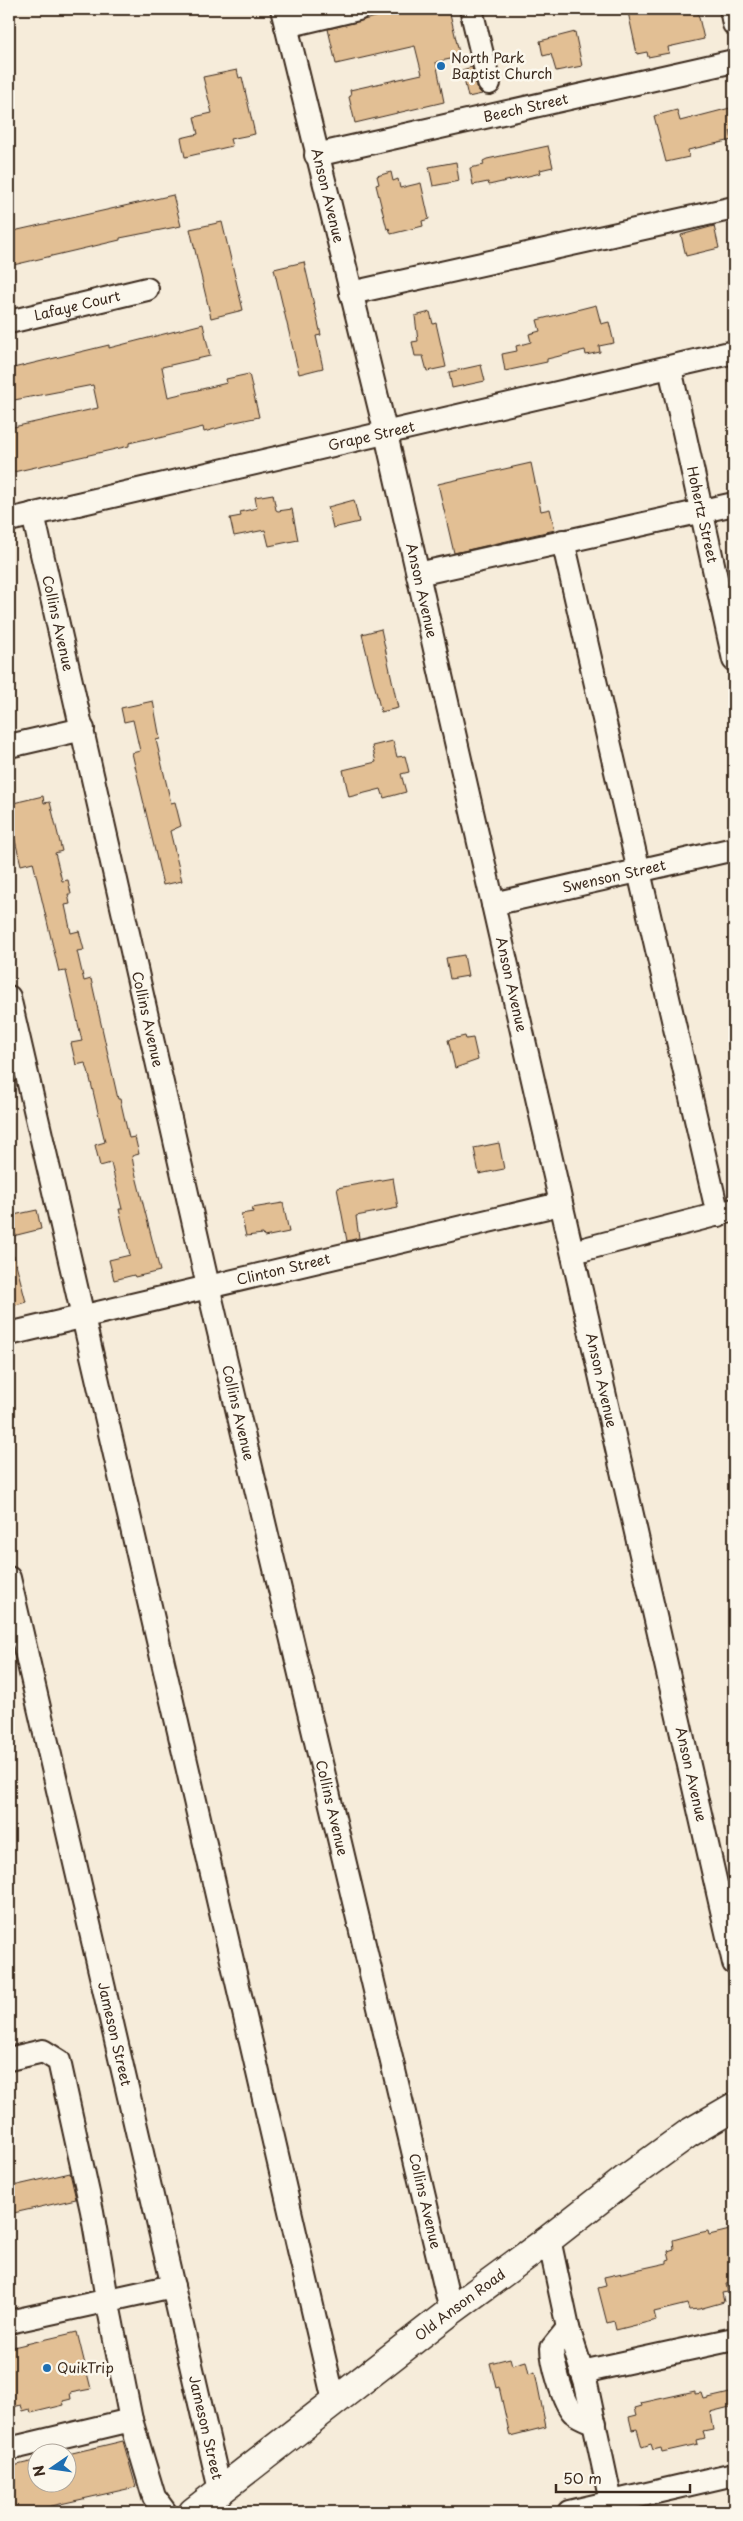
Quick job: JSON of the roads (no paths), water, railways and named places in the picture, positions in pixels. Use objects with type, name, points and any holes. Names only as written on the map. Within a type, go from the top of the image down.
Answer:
[{"type":"main road","name":"Old Anson Road","points":[[193,2512],[334,2401],[451,2311],[549,2240],[627,2178],[689,2134],[734,2107]]},
{"type":"street","points":[[284,17],[358,9]]},
{"type":"street","points":[[471,9],[489,83]]},
{"type":"street","points":[[731,9],[734,24]]},
{"type":"street","name":"Anson Avenue","points":[[284,17],[316,155],[386,434],[734,1962]]},
{"type":"street","name":"Beech Street","points":[[316,155],[734,61]]},
{"type":"street","points":[[351,294],[734,208]]},
{"type":"street","name":"Lafaye Court","points":[[9,322],[146,289]]},
{"type":"street","name":"Grape Street","points":[[9,520],[734,352]]},
{"type":"street","name":"Hohertz Street","points":[[670,368],[734,660]]},
{"type":"street","points":[[418,574],[734,504]]},
{"type":"street","name":"Collins Avenue","points":[[33,514],[208,1286],[451,2311]]},
{"type":"street","points":[[563,541],[640,871],[726,1212],[573,1252]]},
{"type":"street","points":[[9,746],[83,729]]},
{"type":"street","name":"Swenson Street","points":[[493,904],[734,850]]},
{"type":"street","points":[[9,996],[334,2401]]},
{"type":"street","name":"Clinton Street","points":[[9,1334],[560,1204]]},
{"type":"street","name":"Jameson Street","points":[[9,1578],[220,2490]]},
{"type":"street","points":[[9,2059],[43,2051],[59,2061],[92,2211],[131,2420],[154,2497],[164,2512]]},
{"type":"street","points":[[549,2240],[568,2328],[595,2423],[611,2502]]},
{"type":"street","points":[[9,2322],[173,2286]]},
{"type":"street","points":[[568,2328],[552,2348],[552,2357],[568,2405],[574,2413],[595,2423]]},
{"type":"street","points":[[582,2372],[734,2339]]},
{"type":"street","points":[[9,2448],[131,2420]]},
{"type":"street","points":[[568,2512],[734,2474]]},
{"type":"place","name":"North Park Baptist Church","points":[[441,66]]},
{"type":"place","name":"QuikTrip","points":[[47,2368]]}]
